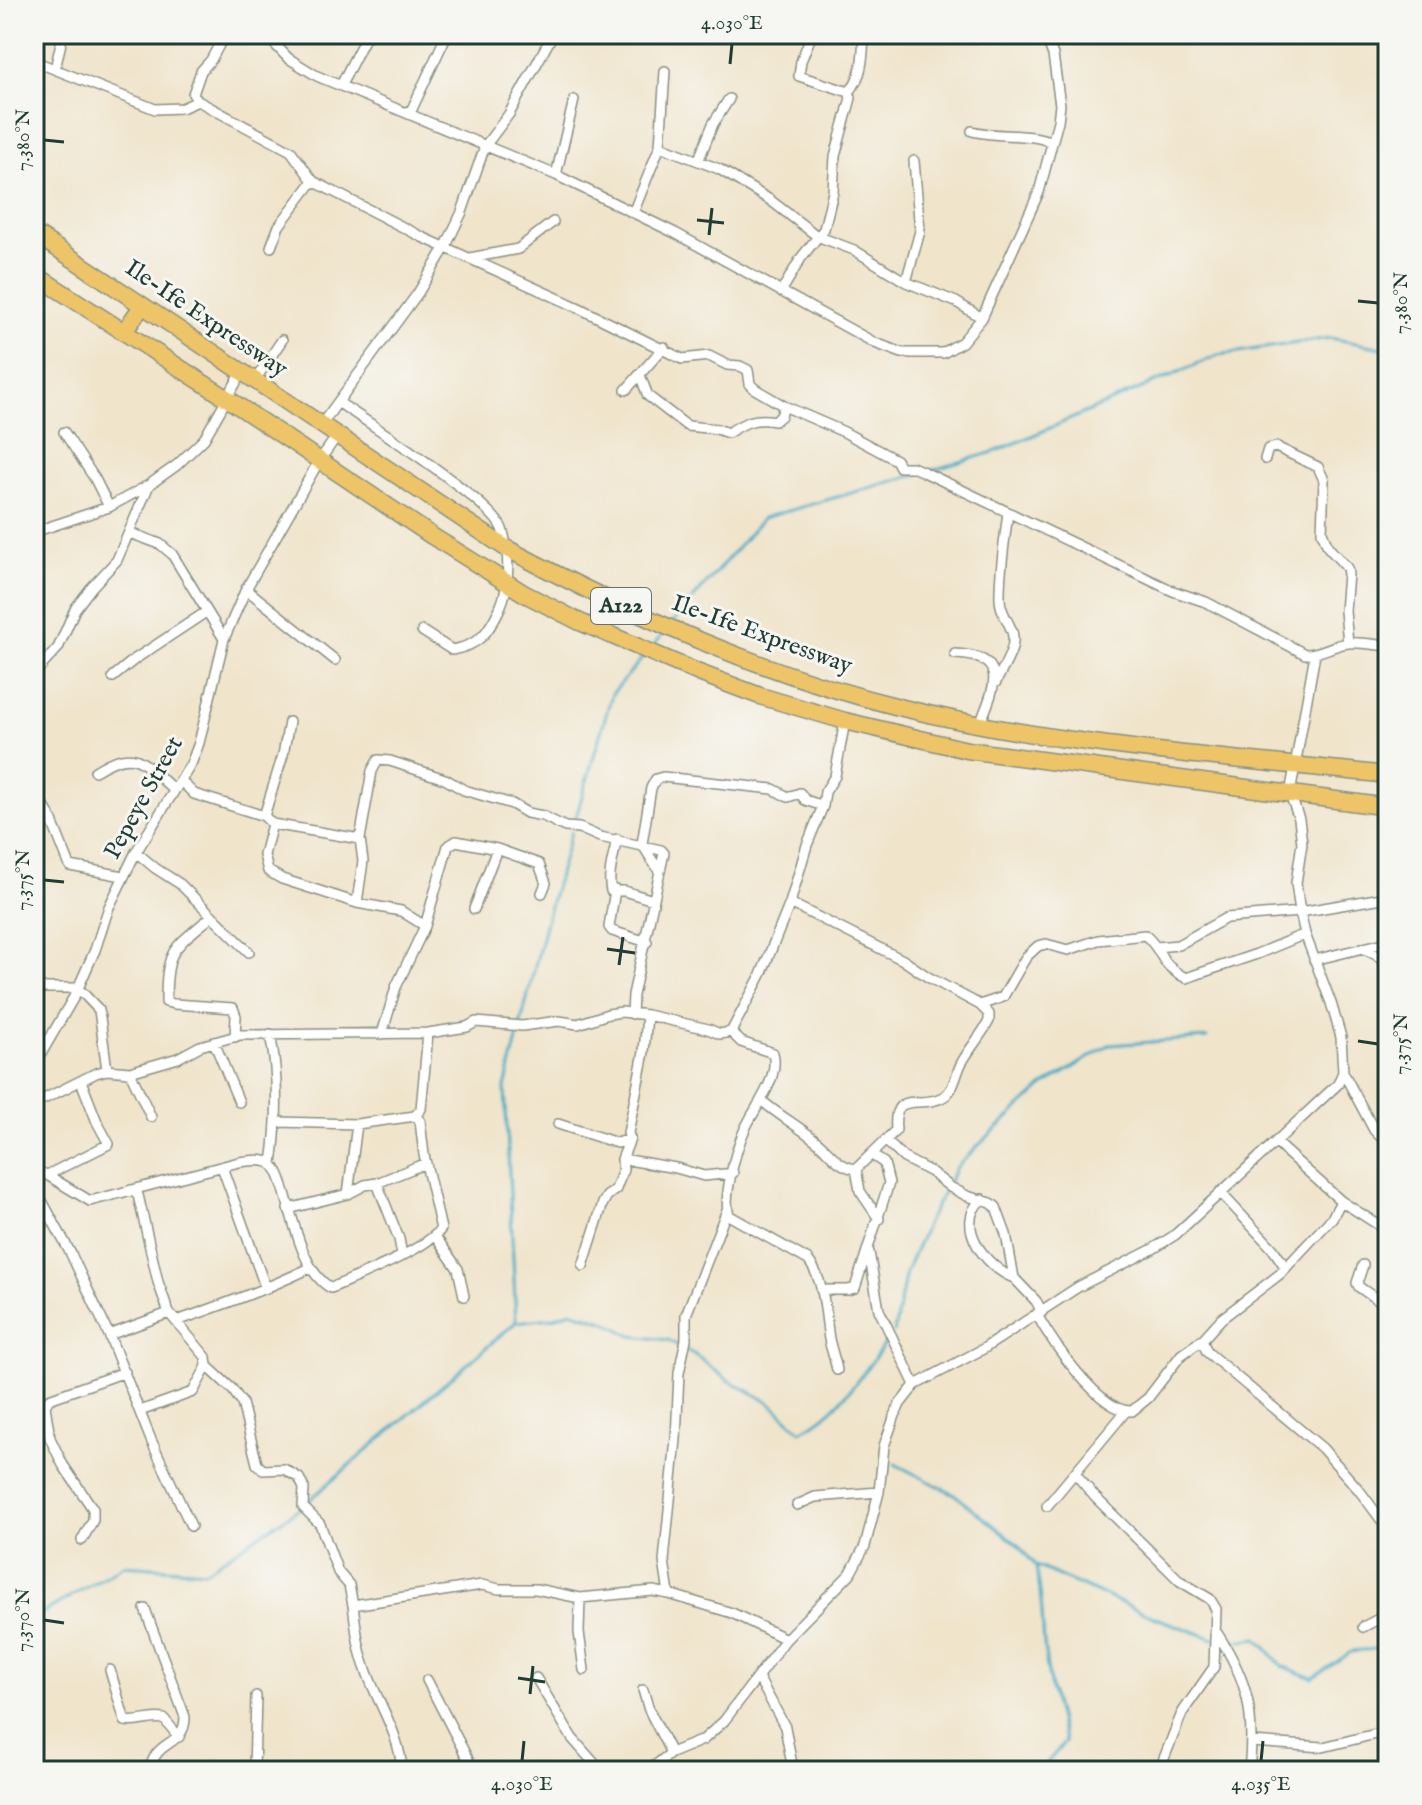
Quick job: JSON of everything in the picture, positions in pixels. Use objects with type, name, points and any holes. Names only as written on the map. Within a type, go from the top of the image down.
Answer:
[{"type":"highway","name":"Ile-Ife Expressway","points":[[34,233],[506,548],[658,624],[750,660],[889,704],[976,723],[1069,739],[1388,775]]},
{"type":"highway","name":"A122","points":[[34,274],[507,583],[580,622],[699,673],[760,696],[845,721],[967,750],[1388,807]]},
{"type":"highway","points":[[124,332],[142,306]]},
{"type":"highway","points":[[967,750],[976,723]]},
{"type":"street","points":[[34,37],[44,34]]},
{"type":"street","points":[[55,69],[63,34]]},
{"type":"street","points":[[225,34],[195,84],[193,94],[198,101],[291,151],[313,181],[445,248],[664,347],[682,359],[709,356],[727,365],[740,366],[748,370],[750,384],[755,389],[784,406],[844,432],[896,460],[900,467],[912,467],[1173,591],[1206,602],[1305,654],[1315,654],[1348,643],[1388,646]]},
{"type":"street","points":[[341,85],[367,34]]},
{"type":"street","points":[[407,112],[412,109],[447,34]]},
{"type":"street","points":[[321,425],[418,293],[445,248],[462,212],[485,146],[509,114],[553,34]]},
{"type":"street","points":[[812,34],[801,61],[799,76],[849,92]]},
{"type":"street","points":[[849,92],[856,85],[864,34]]},
{"type":"street","points":[[269,36],[288,58],[317,76],[556,175],[875,343],[902,353],[943,353],[962,342],[982,318],[1039,192],[1060,105],[1053,55],[1046,37],[1035,41],[1012,37],[957,39],[913,34]]},
{"type":"street","points":[[34,61],[155,109],[182,108],[198,101]]},
{"type":"street","points":[[633,213],[660,146],[665,71]]},
{"type":"street","points":[[781,292],[824,229],[830,210],[835,156],[851,98],[849,92]]},
{"type":"street","points":[[699,159],[713,124],[729,99]]},
{"type":"street","points":[[556,175],[574,100]]},
{"type":"street","points":[[972,131],[1042,138],[1052,142]]},
{"type":"street","points":[[660,146],[699,159],[758,191],[817,236],[854,250],[906,282],[956,302],[982,318]]},
{"type":"street","points":[[906,282],[920,231],[914,161]]},
{"type":"street","points":[[271,247],[279,226],[313,181]]},
{"type":"street","points":[[470,258],[518,249],[553,222]]},
{"type":"street","points":[[34,532],[109,507],[177,465],[204,439],[228,399],[282,340]]},
{"type":"street","points":[[626,390],[664,347]]},
{"type":"street","points":[[640,375],[648,396],[692,429],[717,429],[728,433],[742,422],[755,419],[775,421],[781,416],[784,406]]},
{"type":"street","points":[[338,402],[432,467],[490,512],[502,528],[507,583],[498,611],[482,637],[470,647],[452,650],[422,631]]},
{"type":"street","points":[[64,432],[109,507]]},
{"type":"street","name":"Pepeye Street","points":[[34,1066],[78,988],[123,876],[191,764],[224,639],[246,589],[319,461],[337,436]]},
{"type":"street","points":[[1265,459],[1268,449],[1276,447],[1318,467],[1324,480],[1320,520],[1322,532],[1328,547],[1347,568],[1348,574],[1345,611],[1348,643]]},
{"type":"street","points":[[34,674],[58,648],[75,609],[117,560],[149,485]]},
{"type":"street","points":[[976,723],[1011,652],[1013,631],[1005,621],[1000,593],[1008,512]]},
{"type":"street","points":[[130,533],[160,544],[172,554],[224,639]]},
{"type":"street","points":[[246,589],[335,660]]},
{"type":"street","points":[[113,677],[206,612]]},
{"type":"street","points":[[955,654],[983,661],[995,673],[996,682]]},
{"type":"street","points":[[1315,654],[1290,794],[1299,819],[1302,843],[1296,883],[1300,912],[1341,1037],[1343,1072],[1374,1130],[1380,1136],[1388,1135]]},
{"type":"street","points":[[731,1032],[761,975],[790,903],[825,792],[835,776],[845,721]]},
{"type":"street","points":[[289,722],[268,820],[264,855],[268,871],[282,879],[357,903],[401,911],[425,926]]},
{"type":"street","points":[[95,771],[116,758],[131,758],[141,761],[174,790]]},
{"type":"street","points":[[357,903],[363,861],[360,839],[372,771],[378,760],[445,779],[464,790],[512,804],[565,827],[663,851],[647,942],[633,995],[632,1014]]},
{"type":"street","points":[[659,871],[642,844],[651,788],[656,779],[663,777],[773,789],[788,797],[800,793],[805,800],[823,806]]},
{"type":"street","points":[[180,780],[194,794],[268,820],[360,839]]},
{"type":"street","points":[[34,784],[70,866],[123,876]]},
{"type":"street","points":[[617,839],[609,886],[611,891],[653,900]]},
{"type":"street","points":[[382,1034],[396,987],[425,926],[448,846],[456,841],[497,849],[539,864],[546,883],[542,893]]},
{"type":"street","points":[[474,909],[497,849]]},
{"type":"street","points":[[136,852],[180,884],[249,952]]},
{"type":"street","points":[[615,890],[609,927],[612,931],[647,942]]},
{"type":"street","points":[[1156,947],[1178,945],[1226,918],[1300,912],[1388,897]]},
{"type":"street","points":[[790,903],[903,960],[980,1005],[989,1014],[989,1021],[962,1062],[949,1092],[942,1098],[924,1103],[907,1102],[902,1105],[897,1111],[896,1130],[856,1169]]},
{"type":"street","points":[[212,916],[176,947],[167,964],[166,1002],[233,1008],[236,1016],[235,1037]]},
{"type":"street","points":[[980,1005],[1003,997],[1026,957],[1038,946],[1046,944],[1068,950],[1098,940],[1145,935],[1156,947],[1163,962],[1186,978],[1305,934]]},
{"type":"street","points":[[1314,960],[1388,942]]},
{"type":"street","points":[[1361,948],[1377,954],[1388,971]]},
{"type":"street","points":[[34,988],[78,988],[99,1010],[107,1070]]},
{"type":"street","points":[[34,1104],[107,1070],[130,1072],[178,1058],[200,1046],[235,1037],[428,1033],[467,1027],[476,1022],[522,1026],[559,1021],[578,1024],[608,1014],[647,1015],[720,1034],[731,1032]]},
{"type":"street","points":[[583,1266],[603,1203],[616,1189],[623,1170],[622,1159],[630,1139],[628,1133],[644,1052],[647,1015]]},
{"type":"street","points":[[669,1594],[664,1561],[686,1315],[727,1210],[744,1130],[761,1100],[774,1067],[773,1053],[741,1042],[731,1032]]},
{"type":"street","points":[[277,1122],[357,1124],[415,1116],[421,1109],[428,1033]]},
{"type":"street","points":[[270,1034],[275,1059],[277,1122],[272,1164]]},
{"type":"street","points":[[214,1042],[239,1102]]},
{"type":"street","points":[[130,1072],[151,1117]]},
{"type":"street","points":[[648,1771],[671,1753],[703,1740],[724,1721],[786,1639],[850,1574],[865,1546],[879,1492],[884,1446],[900,1404],[915,1385],[983,1349],[1078,1287],[1175,1235],[1338,1084],[1343,1072]]},
{"type":"street","points":[[47,1175],[109,1144],[81,1081]]},
{"type":"street","points":[[1338,1084],[1353,1090]]},
{"type":"street","points":[[761,1100],[783,1119],[816,1140],[837,1163],[856,1169]]},
{"type":"street","points":[[191,1526],[109,1335],[71,1254],[36,1190],[34,1172],[47,1175],[90,1201],[222,1167],[257,1160],[272,1164],[279,1174],[288,1209],[310,1268],[320,1282],[331,1288],[402,1255],[435,1236],[441,1229],[420,1121],[415,1116]]},
{"type":"street","points":[[348,1194],[357,1124]]},
{"type":"street","points":[[558,1124],[617,1143],[630,1139]]},
{"type":"street","points":[[886,1141],[904,1158],[931,1172],[950,1187],[996,1207],[1006,1234],[1014,1278]]},
{"type":"street","points":[[1275,1142],[1341,1201],[1388,1231]]},
{"type":"street","points":[[821,1290],[855,1288],[865,1269],[868,1249],[889,1183],[884,1163],[872,1155]]},
{"type":"street","points":[[622,1159],[704,1176],[733,1173]]},
{"type":"street","points":[[288,1209],[348,1194],[426,1163]]},
{"type":"street","points":[[222,1167],[266,1289]]},
{"type":"street","points":[[856,1169],[860,1191],[879,1219]]},
{"type":"street","points":[[377,1183],[399,1239],[402,1255]]},
{"type":"street","points":[[131,1190],[138,1195],[158,1282],[169,1313],[206,1357],[207,1366],[193,1392],[140,1411]]},
{"type":"street","points":[[1220,1192],[1273,1249],[1286,1268]]},
{"type":"street","points":[[982,1199],[975,1205],[971,1217],[972,1230],[982,1255],[999,1273],[1014,1278],[1036,1301],[1039,1314],[1075,1370],[1093,1389],[1126,1411],[1132,1411],[1148,1398],[1181,1355],[1202,1340],[1221,1319],[1286,1268],[1332,1218],[1341,1201]]},
{"type":"street","points":[[727,1210],[730,1216],[808,1260],[814,1268],[828,1316],[829,1338],[837,1370]]},
{"type":"street","points":[[435,1236],[458,1269],[464,1296]]},
{"type":"street","points":[[1363,1265],[1357,1283],[1359,1287],[1388,1307]]},
{"type":"street","points":[[177,1321],[266,1289],[310,1268]]},
{"type":"street","points":[[865,1269],[878,1296],[879,1310],[915,1385]]},
{"type":"street","points":[[109,1335],[169,1313]]},
{"type":"street","points":[[1202,1340],[1207,1352],[1277,1407],[1322,1448],[1388,1529]]},
{"type":"street","points":[[207,1366],[242,1403],[257,1464],[263,1470],[284,1469],[299,1478],[304,1488],[303,1507],[320,1524],[338,1572],[349,1585],[357,1644],[398,1743],[402,1771]]},
{"type":"street","points":[[82,1540],[93,1520],[93,1509],[63,1465],[50,1438],[45,1406],[49,1399],[125,1372]]},
{"type":"street","points":[[1047,1506],[1126,1411]]},
{"type":"street","points":[[1075,1473],[1180,1581],[1210,1599],[1216,1609],[1214,1667],[1182,1713],[1159,1771]]},
{"type":"street","points":[[797,1505],[815,1497],[879,1492]]},
{"type":"street","points":[[353,1605],[482,1585],[499,1589],[536,1589],[580,1598],[653,1591],[732,1613],[786,1639]]},
{"type":"street","points":[[580,1598],[579,1632],[584,1670]]},
{"type":"street","points":[[145,1609],[185,1717],[185,1729],[152,1758],[150,1771]]},
{"type":"street","points":[[1363,1627],[1388,1614]]},
{"type":"street","points":[[1217,1633],[1242,1678],[1253,1723],[1249,1771]]},
{"type":"street","points":[[110,1670],[125,1721],[164,1719],[179,1737]]},
{"type":"street","points":[[758,1677],[785,1727],[794,1771]]},
{"type":"street","points":[[536,1678],[572,1738],[601,1771]]},
{"type":"street","points":[[427,1680],[474,1771]]},
{"type":"street","points":[[643,1690],[649,1710],[671,1753]]},
{"type":"street","points":[[254,1771],[256,1696]]},
{"type":"street","points":[[1251,1742],[1323,1747],[1388,1731]]},
{"type":"waterway","points":[[929,471],[997,451],[1218,355],[1330,338],[1388,349]]},
{"type":"waterway","points":[[674,621],[763,518],[918,474]]},
{"type":"waterway","points":[[654,645],[664,633]]},
{"type":"waterway","points":[[574,824],[612,694],[643,657]]},
{"type":"waterway","points":[[516,1322],[505,1088],[571,832]]},
{"type":"waterway","points":[[894,1332],[906,1272],[928,1221],[956,1168],[981,1143],[1042,1087],[1109,1045],[1207,1038]]},
{"type":"waterway","points":[[306,1503],[516,1322],[552,1318],[571,1311],[606,1322],[632,1336],[668,1340],[695,1355],[728,1380],[769,1402],[801,1431],[839,1402],[889,1338]]},
{"type":"waterway","points":[[895,1464],[954,1494],[1017,1544],[1036,1566],[1156,1618],[1214,1639]]},
{"type":"waterway","points":[[34,1618],[124,1565],[205,1571],[300,1508]]},
{"type":"waterway","points":[[1036,1568],[1047,1669],[1065,1742],[1040,1771]]},
{"type":"waterway","points":[[1225,1643],[1257,1638],[1282,1666],[1313,1678],[1351,1652],[1388,1647]]}]
